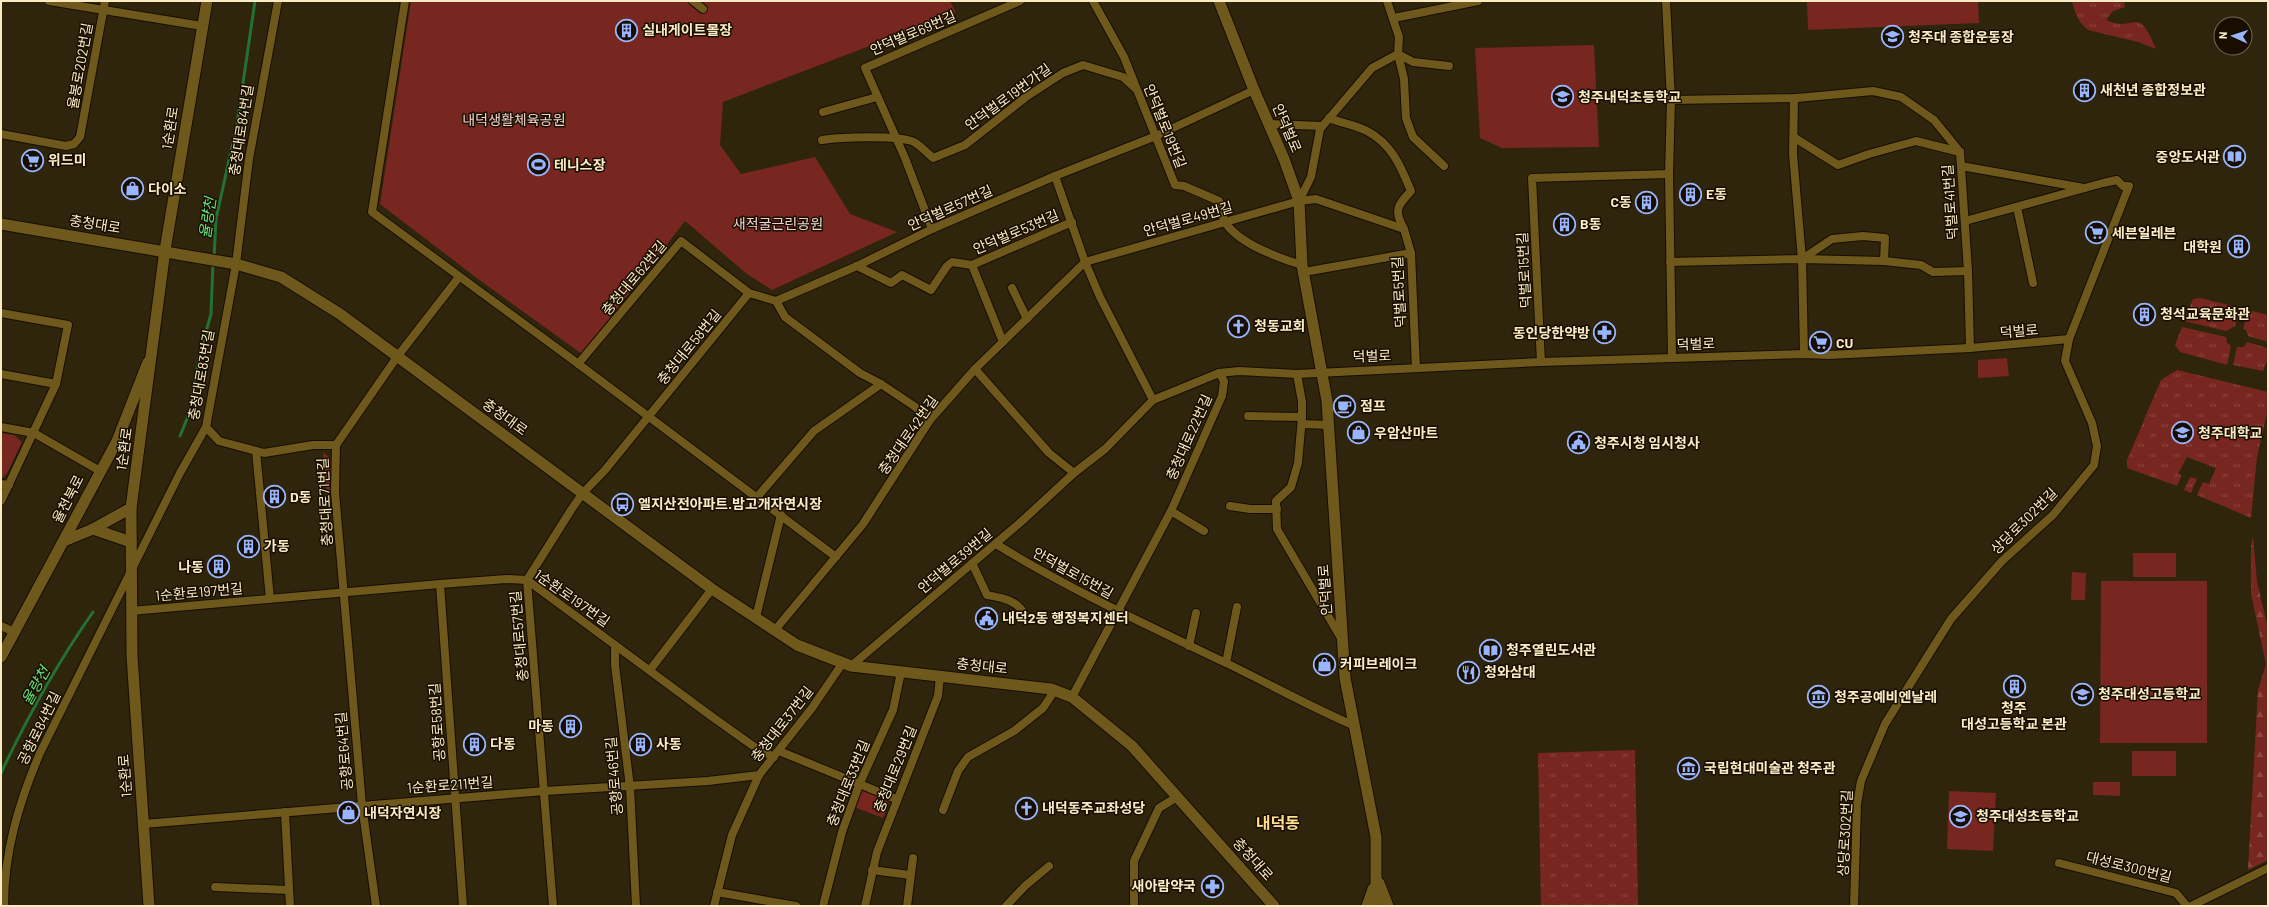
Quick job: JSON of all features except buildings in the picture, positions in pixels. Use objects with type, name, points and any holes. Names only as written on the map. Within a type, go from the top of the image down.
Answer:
[{"type":"street","points":[[49,1],[202,26]]},
{"type":"street","name":"율봉로202번길","points":[[1,134],[66,146],[74,144],[80,136],[105,1]]},
{"type":"street","name":"1순환로","points":[[149,906],[132,656],[131,508],[165,250],[207,1]]},
{"type":"street","name":"충청대로84번길","points":[[231,263],[278,1]]},
{"type":"street","points":[[405,1],[372,212],[758,496],[836,557]]},
{"type":"street","points":[[693,1],[703,9]]},
{"type":"street","name":"안덕벌로69번길","points":[[932,229],[896,139],[864,68],[1020,1]]},
{"type":"street","name":"안덕벌로19번길","points":[[1093,1],[1124,57],[1175,185],[1184,186],[1218,201],[1225,222],[1239,236],[1277,258],[1303,269]]},
{"type":"street","name":"안덕벌로","points":[[1219,1],[1299,201],[1303,269],[1324,372],[1329,425],[1345,678],[1376,837],[1376,906]]},
{"type":"street","points":[[1387,1],[1394,18],[1399,37],[1398,54],[1404,79],[1406,118],[1413,137],[1444,166]]},
{"type":"street","points":[[1394,18],[1478,1]]},
{"type":"street","points":[[1666,1],[1672,100],[1669,174],[1672,358]]},
{"type":"street","points":[[1398,54],[1413,62],[1449,66]]},
{"type":"street","points":[[1299,201],[1311,177],[1322,126],[1372,68],[1398,54]]},
{"type":"street","name":"안덕벌로19번가길","points":[[896,139],[915,142],[933,158],[948,153],[965,145],[1026,97],[1063,73],[1084,65],[1123,77],[1137,90]]},
{"type":"street","name":"안덕벌로57번길","points":[[776,301],[857,266],[932,229],[1055,176],[1156,136],[1254,90]]},
{"type":"street","points":[[1672,100],[1794,98],[1873,91],[1901,97],[1934,120],[1960,152]]},
{"type":"street","points":[[823,112],[877,97]]},
{"type":"street","points":[[1794,98],[1795,138],[1793,154],[1802,259],[1804,354]]},
{"type":"street","name":"덕벌로5번길","points":[[1329,118],[1367,131],[1390,149],[1401,165],[1411,190],[1399,204],[1397,217],[1404,229],[1411,252],[1416,368]]},
{"type":"street","points":[[1269,124],[1322,126]]},
{"type":"street","points":[[822,140],[843,137],[896,139]]},
{"type":"street","name":"덕벌로41번길","points":[[1795,138],[1838,165],[1916,141],[1960,152],[1968,271],[1970,348]]},
{"type":"street","name":"상당로302번길","points":[[1961,166],[2086,188]]},
{"type":"street","name":"덕벌로15번길","points":[[1541,362],[1532,178],[1669,174]]},
{"type":"street","points":[[1055,176],[1085,262],[1108,313],[1153,400]]},
{"type":"street","name":"상당로302번길","points":[[1854,906],[1857,804],[1861,780],[1885,724],[1951,619],[2002,561],[2053,515],[2094,465],[2097,446],[2092,423],[2065,361],[2069,339],[2128,186],[2123,186],[2117,180],[1965,221]]},
{"type":"street","points":[[1299,201],[1316,199],[1404,229]]},
{"type":"street","name":"안덕벌로49번길","points":[[1085,262],[1225,222],[1285,207],[1299,201]]},
{"type":"street","points":[[2018,207],[2033,283]]},
{"type":"street","name":"안덕벌로53번길","points":[[857,266],[891,284],[902,275],[931,290],[947,266],[952,262],[972,265],[1072,222]]},
{"type":"street","name":"충청대로","points":[[1,224],[165,250],[231,263],[281,277],[340,314],[712,589],[797,645],[846,665],[1027,685],[1056,690],[1072,697],[1132,746],[1274,906]]},
{"type":"street","points":[[1802,259],[1832,239],[1863,236],[1885,238],[1884,261]]},
{"type":"street","name":"충청대로62번길","points":[[578,364],[681,241],[749,293],[776,301]]},
{"type":"street","points":[[1303,269],[1411,252]]},
{"type":"street","points":[[1670,262],[1802,259],[1884,261],[1921,265],[1933,272],[1968,271]]},
{"type":"street","name":"충청대로42번길","points":[[775,630],[863,524],[930,420],[975,369],[1085,262]]},
{"type":"street","name":"충청대로83번길","points":[[131,571],[180,473],[206,427],[231,263]]},
{"type":"street","points":[[972,265],[1003,342]]},
{"type":"street","name":"충청대로71번길","points":[[344,593],[335,492],[336,446],[397,357],[459,277]]},
{"type":"street","points":[[1012,288],[1027,319]]},
{"type":"street","name":"충청대로58번길","points":[[582,494],[649,417],[749,293]]},
{"type":"street","points":[[776,301],[785,317],[860,373],[881,384],[914,406],[930,420]]},
{"type":"street","points":[[1,313],[68,325],[56,384],[34,433],[5,485],[1,501]]},
{"type":"street","name":"덕벌로","points":[[1324,372],[1541,362],[1804,354],[1828,355],[1970,348],[2069,339]]},
{"type":"street","name":"율천북로","points":[[1,658],[64,541],[100,470],[117,441],[153,350]]},
{"type":"street","points":[[975,369],[1049,453],[1074,473]]},
{"type":"street","name":"안덕벌로39번길","points":[[846,665],[996,544],[1074,473],[1105,449],[1153,400],[1219,374],[1239,371],[1297,374],[1324,372]]},
{"type":"street","points":[[1,374],[56,384]]},
{"type":"street","name":"충청대로22번길","points":[[1072,697],[1171,511],[1222,396],[1224,381],[1219,374]]},
{"type":"street","points":[[1297,374],[1302,402],[1302,421],[1298,463],[1291,487],[1276,501],[1277,529],[1343,641]]},
{"type":"street","points":[[758,496],[814,431],[881,384]]},
{"type":"street","points":[[1248,416],[1329,425]]},
{"type":"street","points":[[1,427],[34,433],[100,470]]},
{"type":"street","points":[[206,427],[219,441],[264,453],[313,445],[336,446]]},
{"type":"street","points":[[256,451],[270,599]]},
{"type":"street","name":"충청대로57번길","points":[[553,906],[527,580],[582,494]]},
{"type":"street","points":[[1230,506],[1250,509],[1277,509]]},
{"type":"street","points":[[64,541],[93,529],[131,508]]},
{"type":"street","points":[[1171,511],[1204,531]]},
{"type":"street","points":[[756,617],[781,515]]},
{"type":"street","points":[[93,529],[131,542]]},
{"type":"street","name":"안덕벌로15번길","points":[[996,544],[1117,612],[1226,663],[1321,712],[1355,726]]},
{"type":"street","points":[[972,563],[988,595],[1010,600],[1022,608],[1025,615]]},
{"type":"street","name":"공항로84번길","points":[[4,906],[4,885],[12,833],[27,783],[40,753],[131,571]]},
{"type":"street","name":"1순환로197번길","points":[[132,611],[440,584],[506,579],[527,580],[749,743],[896,799]]},
{"type":"street","name":"공항로58번길","points":[[440,584],[463,906]]},
{"type":"street","points":[[650,670],[712,589]]},
{"type":"street","name":"공항로64번길","points":[[344,593],[362,805],[376,906]]},
{"type":"street","points":[[1226,663],[1237,607]]},
{"type":"street","points":[[1189,646],[1196,613]]},
{"type":"street","points":[[1,626],[14,632]]},
{"type":"street","name":"공항로46번길","points":[[615,645],[615,665],[630,787],[636,906]]},
{"type":"street","name":"충청대로37번길","points":[[714,906],[732,835],[755,787],[759,775],[846,665]]},
{"type":"street","name":"충청대로33번길","points":[[823,906],[833,860],[859,785],[893,710],[901,672]]},
{"type":"street","name":"충청대로29번길","points":[[865,906],[872,870],[896,799],[938,696],[940,676]]},
{"type":"street","points":[[943,810],[958,771],[968,757],[1014,732],[1043,708],[1056,690]]},
{"type":"street","name":"1순환로211번길","points":[[143,824],[544,791],[630,787],[708,781],[759,775]]},
{"type":"street","points":[[1134,906],[1134,861],[1159,808],[1177,797]]},
{"type":"street","points":[[285,812],[290,906]]},
{"type":"street","points":[[907,906],[913,858]]},
{"type":"street","name":"대성로300번길","points":[[2059,863],[2176,892],[2188,906]]},
{"type":"street","points":[[1006,906],[1025,886],[1049,866]]},
{"type":"street","points":[[2191,906],[2268,868]]},
{"type":"street","points":[[872,870],[910,875]]},
{"type":"street","points":[[1368,906],[1376,876]]},
{"type":"street","points":[[1376,876],[1388,906]]},
{"type":"street","points":[[215,887],[289,890]]},
{"type":"street","points":[[717,892],[796,906]]},
{"type":"green space","points":[[411,1],[950,1],[956,13],[723,102],[720,145],[741,174],[815,157],[850,214],[897,232],[772,290],[747,274],[685,221],[582,354],[478,279],[380,204]]},
{"type":"green space","points":[[1807,1],[1978,1],[1979,23],[1808,30]]},
{"type":"green space","points":[[2072,1],[2124,1],[2125,7],[2113,11],[2106,20],[2124,24],[2135,22],[2140,23],[2149,35],[2156,49],[2138,42],[2088,30],[2077,17]]},
{"type":"green space","points":[[1594,45],[1599,147],[1502,148],[1480,138],[1475,48]]},
{"type":"green space","points":[[2200,298],[2241,308],[2235,326],[2226,331],[2184,321],[2193,299]]},
{"type":"green space","points":[[2248,310],[2268,315],[2268,342],[2248,336],[2246,330],[2243,329]]},
{"type":"green space","points":[[2182,327],[2226,337],[2227,343],[2231,346],[2227,365],[2180,352],[2175,345]]},
{"type":"green space","points":[[2247,342],[2268,348],[2268,359],[2263,371],[2233,365],[2237,347],[2244,347]]},
{"type":"green space","points":[[2007,358],[2009,376],[1978,378],[1978,360]]},
{"type":"green space","points":[[2177,370],[2268,392],[2268,409],[2257,457],[2251,518],[2197,495],[2203,482],[2209,484],[2216,468],[2187,457],[2178,474],[2182,475],[2177,486],[2127,468],[2127,460],[2161,380]]},
{"type":"green space","points":[[1,433],[14,435],[22,442],[7,473],[1,479]]},
{"type":"green space","points":[[323,452],[332,460],[334,498],[327,498]]},
{"type":"green space","points":[[2190,477],[2197,479],[2191,493],[2184,490]]},
{"type":"green space","points":[[2253,536],[2257,582],[2268,628],[2268,860],[2248,870],[2258,690],[2266,664],[2251,594],[2251,546]]},
{"type":"green space","points":[[2133,553],[2176,553],[2176,577],[2133,577]]},
{"type":"green space","points":[[2072,572],[2086,573],[2085,600],[2071,600]]},
{"type":"green space","points":[[2101,581],[2207,581],[2207,743],[2100,743]]},
{"type":"green space","points":[[1635,750],[1638,906],[1541,906],[1538,753]]},
{"type":"green space","points":[[2132,751],[2176,751],[2176,776],[2132,776]]},
{"type":"green space","points":[[2093,782],[2120,782],[2120,796],[2093,795]]},
{"type":"green space","points":[[860,788],[889,801],[883,818],[854,807]]},
{"type":"green space","points":[[1949,791],[1996,793],[1993,851],[1947,849]]},
{"type":"waterway","name":"율량천","points":[[214,258],[216,219],[237,124],[255,1]]},
{"type":"waterway","name":"율량천","points":[[180,436],[189,414],[200,353],[211,314],[213,263]]},
{"type":"waterway","name":"율량천","points":[[1,773],[21,732],[44,691],[93,612]]},
{"type":"place","name":"실내게이트볼장","points":[[626,30]]},
{"type":"place","name":"청주대 종합운동장","points":[[1892,37]]},
{"type":"place","name":"새천년 종합정보관","points":[[2085,90]]},
{"type":"place","name":"청주내덕초등학교","points":[[1562,97]]},
{"type":"place","name":"중앙도서관","points":[[2235,157]]},
{"type":"place","name":"위드미","points":[[32,160]]},
{"type":"place","name":"테니스장","points":[[539,165]]},
{"type":"place","name":"다이소","points":[[133,189]]},
{"type":"place","name":"E동","points":[[1691,194]]},
{"type":"place","name":"C동","points":[[1647,202]]},
{"type":"place","name":"B동","points":[[1564,224]]},
{"type":"place","name":"세븐일레븐","points":[[2096,233]]},
{"type":"place","name":"대학원","points":[[2238,247]]},
{"type":"place","name":"청석교육문화관","points":[[2145,314]]},
{"type":"place","name":"청동교회","points":[[1239,326]]},
{"type":"place","name":"동인당한약방","points":[[1605,333]]},
{"type":"place","name":"CU","points":[[1821,343]]},
{"type":"place","name":"점프","points":[[1345,406]]},
{"type":"place","name":"우암산마트","points":[[1358,433]]},
{"type":"place","name":"청주대학교","points":[[2183,433]]},
{"type":"place","name":"청주시청 임시청사","points":[[1578,443]]},
{"type":"place","name":"D동","points":[[274,497]]},
{"type":"place","name":"엘지산전아파트.밤고개자연시장","points":[[622,504]]},
{"type":"place","name":"가동","points":[[249,546]]},
{"type":"place","name":"나동","points":[[219,567]]},
{"type":"place","name":"내덕2동 행정복지센터","points":[[987,618]]},
{"type":"place","name":"청주열린도서관","points":[[1491,650]]},
{"type":"place","name":"커피브레이크","points":[[1325,664]]},
{"type":"place","name":"청와삼대","points":[[1468,672]]},
{"type":"place","name":"청주 대성고등학교 본관","points":[[2014,686]]},
{"type":"place","name":"청주대성고등학교","points":[[2082,694]]},
{"type":"place","name":"청주공예비엔날레","points":[[1818,697]]},
{"type":"place","name":"마동","points":[[570,726]]},
{"type":"place","name":"다동","points":[[475,744]]},
{"type":"place","name":"사동","points":[[641,744]]},
{"type":"place","name":"국립현대미술관 청주관","points":[[1689,768]]},
{"type":"place","name":"내덕동주교좌성당","points":[[1026,808]]},
{"type":"place","name":"내덕자연시장","points":[[348,813]]},
{"type":"place","name":"청주대성초등학교","points":[[1961,816]]},
{"type":"place","name":"새아람약국","points":[[1212,886]]},
{"type":"district","name":"내덕동","points":[[1278,823]]},
{"type":"park label","name":"내덕생활체육공원","points":[[514,120]]},
{"type":"park label","name":"새적굴근린공원","points":[[778,224]]}]
